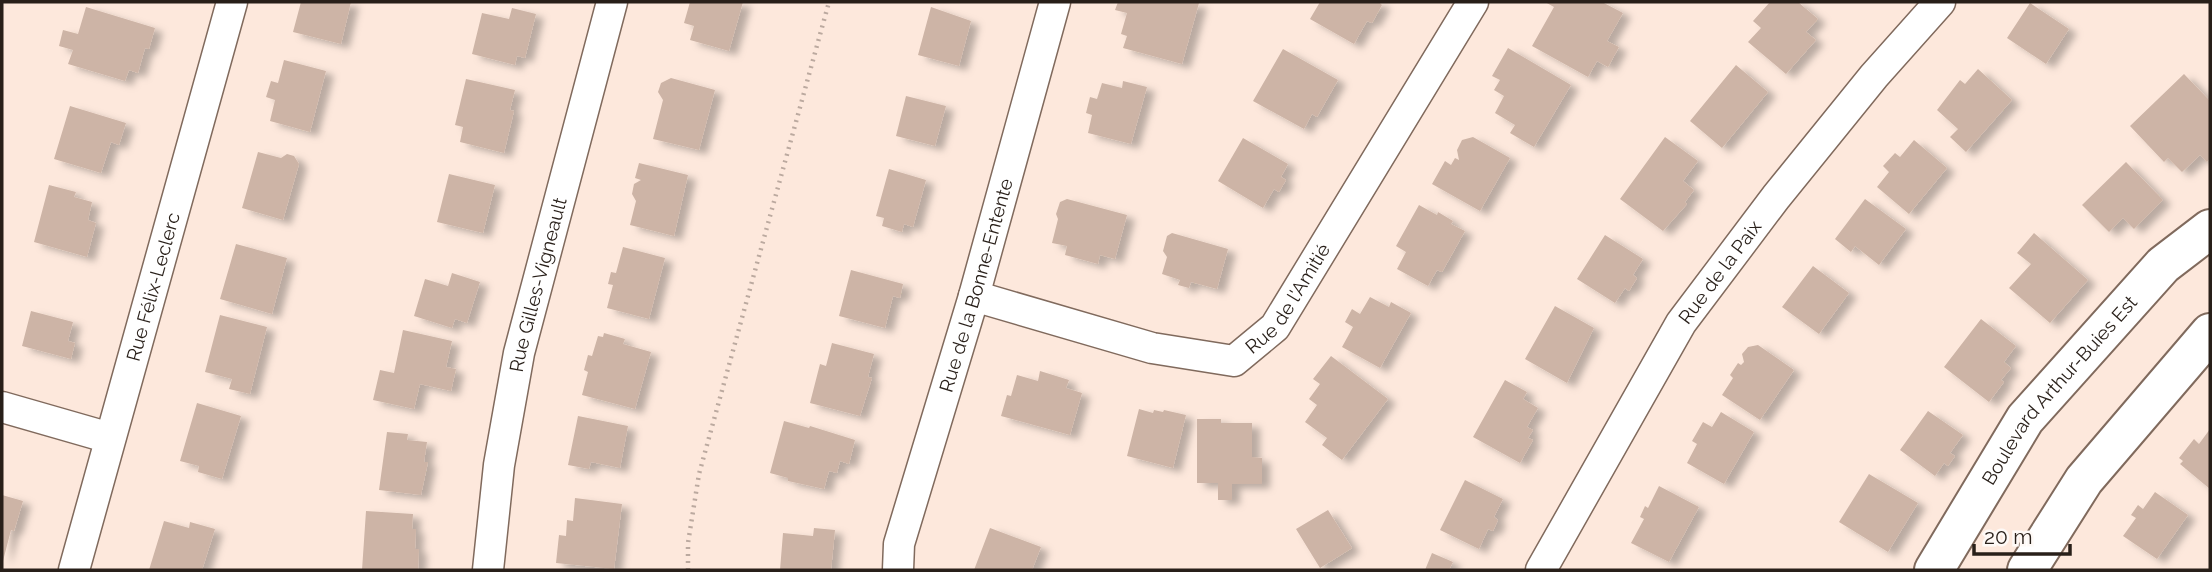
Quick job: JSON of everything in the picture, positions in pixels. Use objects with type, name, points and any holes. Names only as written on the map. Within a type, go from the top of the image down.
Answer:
[{"type":"street","name":"Rue Félix-Leclerc","points":[[74,570],[232,2]]},
{"type":"street","name":"Rue Gilles-Vigneault","points":[[488,570],[499,465],[519,353],[612,2]]},
{"type":"street","name":"Rue de la Bonne-Entente","points":[[898,570],[899,544],[974,296],[1055,2]]},
{"type":"street","name":"Rue de l'Amitié","points":[[974,296],[1152,348],[1234,360],[1275,327],[1474,2]]},
{"type":"street","name":"Rue de la Paix","points":[[1541,570],[1681,323],[1776,197],[1874,76],[1940,2]]},
{"type":"street","name":"Boulevard Arthur-Buies Est","points":[[1934,570],[2025,419],[2163,265],[2210,229]]},
{"type":"street","points":[[2027,570],[2084,480],[2210,333]]},
{"type":"street","points":[[2,407],[110,438]]},
{"type":"path","points":[[688,570],[688,543],[699,474],[829,2]]},
{"type":"building","points":[[301,2],[351,2],[341,44],[293,32]]},
{"type":"building","points":[[690,2],[743,2],[729,51],[690,40],[694,26],[684,23]]},
{"type":"building","points":[[1118,2],[1199,3],[1182,64],[1123,48],[1127,36],[1121,34],[1127,13],[1115,10]]},
{"type":"building","points":[[1320,2],[1379,2],[1382,5],[1372,23],[1367,21],[1354,44],[1310,19]]},
{"type":"building","points":[[1545,2],[1602,2],[1623,13],[1607,41],[1619,47],[1608,67],[1597,61],[1588,77],[1532,46],[1554,7]]},
{"type":"building","points":[[1770,2],[1798,2],[1818,19],[1806,32],[1816,40],[1786,74],[1748,42],[1761,28],[1753,21]]},
{"type":"building","points":[[2030,3],[2069,29],[2046,64],[2007,38]]},
{"type":"building","points":[[86,7],[155,28],[149,49],[145,48],[138,73],[129,70],[125,81],[68,64],[73,50],[59,46],[63,30],[78,34]]},
{"type":"building","points":[[931,7],[971,21],[959,66],[918,55]]},
{"type":"building","points":[[512,8],[536,14],[525,58],[517,56],[515,65],[472,54],[482,13],[509,19]]},
{"type":"building","points":[[1508,48],[1571,85],[1534,147],[1510,133],[1515,125],[1495,113],[1504,96],[1494,90],[1500,80],[1492,76]]},
{"type":"building","points":[[1283,49],[1338,80],[1317,117],[1312,114],[1304,129],[1253,101]]},
{"type":"building","points":[[284,60],[326,71],[310,132],[270,121],[275,100],[266,97],[271,81],[278,83]]},
{"type":"building","points":[[1736,65],[1768,92],[1722,148],[1690,121]]},
{"type":"building","points":[[1978,69],[2012,100],[1966,152],[1950,137],[1958,129],[1937,110],[1960,80],[1965,84]]},
{"type":"building","points":[[2184,74],[2210,101],[2210,158],[2207,162],[2200,155],[2182,172],[2168,158],[2164,162],[2130,126]]},
{"type":"building","points":[[671,78],[715,90],[699,150],[653,139],[663,100],[658,92],[661,83]]},
{"type":"building","points":[[466,79],[515,90],[510,110],[514,111],[504,153],[460,142],[463,127],[455,125]]},
{"type":"building","points":[[1123,81],[1147,87],[1131,144],[1088,133],[1092,115],[1086,113],[1090,97],[1097,99],[1102,83],[1122,88]]},
{"type":"building","points":[[906,96],[946,106],[935,146],[896,136]]},
{"type":"building","points":[[70,106],[126,123],[119,145],[111,142],[101,173],[54,159]]},
{"type":"building","points":[[1473,137],[1510,158],[1480,211],[1432,184],[1445,161],[1451,165],[1455,158],[1459,160],[1457,150],[1462,140]]},
{"type":"building","points":[[1665,137],[1698,161],[1683,181],[1694,190],[1685,202],[1687,204],[1663,231],[1620,199]]},
{"type":"building","points":[[1243,138],[1288,164],[1281,177],[1286,180],[1279,192],[1274,189],[1263,208],[1218,181]]},
{"type":"building","points":[[1914,140],[1947,168],[1909,214],[1877,187],[1889,172],[1883,166],[1895,153],[1900,157]]},
{"type":"building","points":[[258,152],[281,158],[287,154],[294,156],[299,164],[283,220],[242,208]]},
{"type":"building","points":[[2126,162],[2163,200],[2134,229],[2123,218],[2109,232],[2082,205]]},
{"type":"building","points":[[639,163],[688,175],[674,236],[630,225],[636,201],[632,194],[634,184],[641,180],[635,178]]},
{"type":"building","points":[[889,169],[926,180],[913,227],[904,224],[902,232],[882,226],[884,218],[876,216]]},
{"type":"building","points":[[449,174],[495,185],[483,233],[437,222]]},
{"type":"building","points":[[49,185],[76,192],[74,197],[92,202],[88,220],[96,223],[87,257],[34,242]]},
{"type":"building","points":[[1067,199],[1127,215],[1115,259],[1100,255],[1098,264],[1065,255],[1067,246],[1052,243],[1060,202]]},
{"type":"building","points":[[1865,199],[1906,229],[1879,265],[1855,246],[1851,252],[1835,239]]},
{"type":"building","points":[[1419,205],[1437,215],[1438,212],[1453,221],[1451,224],[1465,231],[1442,272],[1437,270],[1428,286],[1397,269],[1406,252],[1396,246]]},
{"type":"building","points":[[1172,233],[1228,249],[1217,289],[1191,282],[1189,288],[1178,285],[1180,280],[1162,274],[1167,257],[1163,251],[1167,236]]},
{"type":"building","points":[[2034,233],[2088,280],[2050,323],[2009,288],[2031,264],[2017,253]]},
{"type":"building","points":[[1605,235],[1643,259],[1633,275],[1637,278],[1629,291],[1625,288],[1615,303],[1577,279]]},
{"type":"building","points":[[236,244],[287,258],[272,314],[220,299]]},
{"type":"building","points":[[623,247],[665,258],[649,319],[607,308],[613,285],[608,284],[611,272],[616,273]]},
{"type":"building","points":[[1813,266],[1849,293],[1819,334],[1782,307]]},
{"type":"building","points":[[851,270],[903,284],[900,298],[893,296],[885,328],[839,316]]},
{"type":"building","points":[[452,273],[480,282],[467,323],[455,319],[452,328],[414,316],[425,279],[448,286]]},
{"type":"building","points":[[1370,297],[1389,307],[1391,302],[1411,313],[1380,368],[1342,347],[1353,327],[1345,322],[1352,309],[1360,314]]},
{"type":"building","points":[[1555,306],[1594,328],[1567,383],[1525,359]]},
{"type":"building","points":[[31,311],[73,322],[68,341],[75,343],[71,359],[22,346]]},
{"type":"building","points":[[220,315],[267,327],[250,394],[229,389],[232,379],[205,372]]},
{"type":"building","points":[[1981,319],[2016,346],[2004,362],[2011,368],[1989,402],[1944,367]]},
{"type":"building","points":[[403,330],[452,341],[446,367],[456,369],[451,391],[420,384],[414,409],[373,400],[380,370],[394,373]]},
{"type":"building","points":[[604,333],[625,339],[623,344],[651,352],[635,409],[582,395],[588,372],[584,370],[588,355],[592,356],[598,336],[603,337]]},
{"type":"building","points":[[832,343],[874,354],[868,377],[872,378],[860,416],[810,403],[820,364],[826,366]]},
{"type":"building","points":[[1758,345],[1794,370],[1760,420],[1722,395],[1733,378],[1730,375],[1738,363],[1741,365],[1744,362],[1742,354],[1748,347]]},
{"type":"building","points":[[1331,356],[1388,399],[1342,460],[1322,445],[1327,438],[1305,422],[1317,405],[1309,399],[1320,384],[1313,379]]},
{"type":"building","points":[[1040,371],[1069,380],[1066,388],[1082,393],[1070,435],[1001,416],[1017,375],[1038,381]]},
{"type":"building","points":[[1505,380],[1527,392],[1523,399],[1538,408],[1527,427],[1533,430],[1528,438],[1533,440],[1520,463],[1473,437]]},
{"type":"building","points":[[197,403],[241,416],[222,479],[198,472],[199,466],[180,461]]},
{"type":"building","points":[[1139,409],[1153,413],[1154,410],[1164,410],[1186,415],[1173,468],[1127,456]]},
{"type":"building","points":[[1928,411],[1963,435],[1950,453],[1955,456],[1948,466],[1944,463],[1935,476],[1900,450]]},
{"type":"building","points":[[1721,412],[1754,432],[1724,484],[1687,463],[1697,444],[1692,441],[1703,422],[1712,427]]},
{"type":"building","points":[[578,416],[628,426],[620,468],[591,462],[589,469],[568,465]]},
{"type":"building","points":[[1197,419],[1221,419],[1221,423],[1252,423],[1252,457],[1262,458],[1262,484],[1232,484],[1232,500],[1218,500],[1218,483],[1197,483]]},
{"type":"building","points":[[784,421],[855,440],[849,464],[840,461],[837,473],[829,471],[824,489],[788,481],[788,478],[770,473]]},
{"type":"building","points":[[2210,429],[2210,489],[2180,464],[2183,461],[2179,458],[2194,439],[2199,444]]},
{"type":"building","points":[[387,432],[408,434],[407,440],[427,442],[424,462],[428,462],[421,495],[379,490]]},
{"type":"building","points":[[1869,474],[1918,503],[1888,552],[1839,522]]},
{"type":"building","points":[[1465,480],[1503,499],[1494,517],[1498,520],[1493,531],[1488,529],[1479,549],[1440,530]]},
{"type":"building","points":[[1659,486],[1699,507],[1669,562],[1631,543],[1644,519],[1640,517],[1645,506],[1648,508]]},
{"type":"building","points":[[2155,492],[2188,515],[2157,559],[2123,536],[2136,518],[2131,515],[2138,505],[2143,509]]},
{"type":"building","points":[[2,495],[23,501],[14,531],[11,530],[3,561]]},
{"type":"building","points":[[575,498],[622,504],[614,569],[556,563],[559,535],[566,536],[567,520],[573,521]]},
{"type":"building","points":[[1328,510],[1352,548],[1320,568],[1296,529]]},
{"type":"building","points":[[366,511],[413,514],[412,529],[416,529],[415,549],[419,549],[418,570],[362,570]]},
{"type":"building","points":[[164,521],[189,528],[190,522],[215,529],[202,570],[149,570]]},
{"type":"building","points":[[814,528],[835,530],[831,570],[780,570],[783,533],[813,536]]},
{"type":"building","points":[[990,528],[1041,547],[1032,570],[974,570]]},
{"type":"building","points":[[1432,553],[1453,562],[1449,570],[1425,570]]}]
